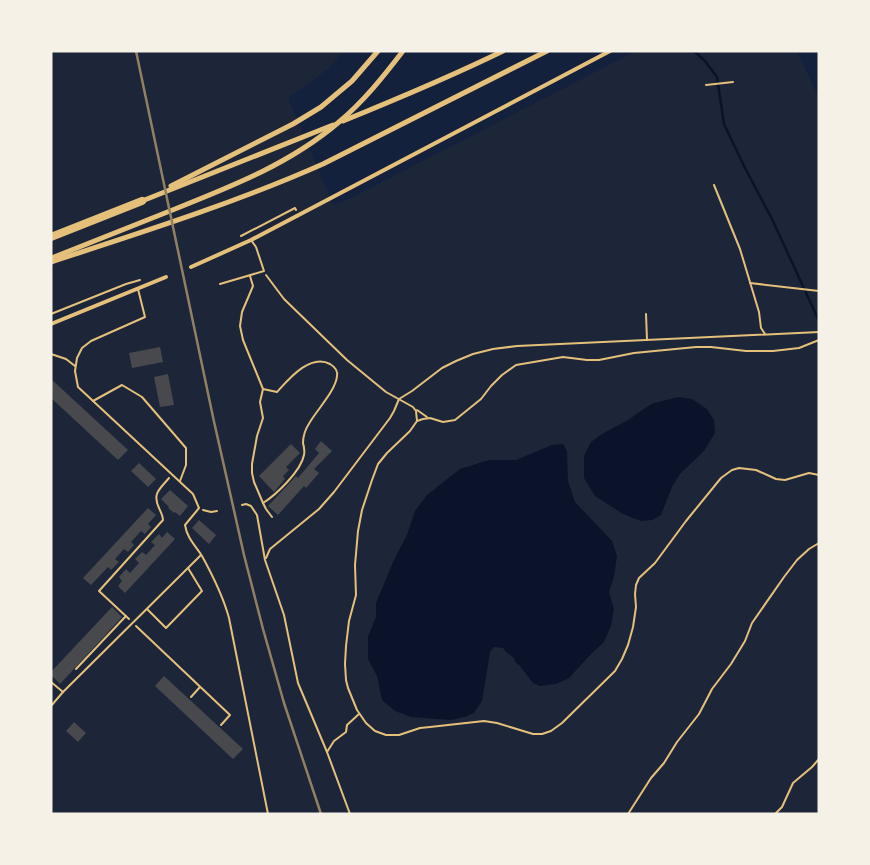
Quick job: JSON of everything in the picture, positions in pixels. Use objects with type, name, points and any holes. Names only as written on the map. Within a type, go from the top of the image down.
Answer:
[{"type":"highway","points":[[51,237],[142,201]]},
{"type":"street","points":[[142,201],[293,124],[314,111],[352,81],[378,51]]},
{"type":"street","points":[[51,260],[204,198],[295,154],[339,122],[361,102],[403,51]]},
{"type":"street","points":[[142,201],[417,91],[503,51]]},
{"type":"street","points":[[51,260],[195,214],[286,180],[323,164],[547,51]]},
{"type":"street","points":[[191,267],[251,240],[610,51]]},
{"type":"street","points":[[51,324],[166,278]]},
{"type":"lane","points":[[220,284],[264,271],[256,247],[251,240]]},
{"type":"lane","points":[[250,276],[253,286],[242,312],[240,326],[243,340],[263,389],[260,402],[263,418],[257,436],[252,473],[263,503],[272,517]]},
{"type":"lane","points":[[138,289],[145,317],[91,341],[82,348],[76,358],[75,366],[78,387],[193,494],[199,508],[185,525],[187,534],[214,578],[224,600],[268,814]]},
{"type":"lane","points":[[51,354],[66,359],[75,366]]},
{"type":"lane","points":[[263,389],[276,392],[297,371],[316,362],[327,362],[336,369],[338,374],[329,395],[306,431],[303,442],[305,452],[302,462],[294,474],[275,494],[263,503]]},
{"type":"lane","points":[[93,401],[122,385],[142,397],[186,448],[186,465],[180,482]]},
{"type":"lane","points":[[51,706],[201,555]]},
{"type":"lane","points":[[147,609],[166,628],[202,591],[188,568]]},
{"type":"lane","points":[[51,682],[63,692]]},
{"type":"path","points":[[706,85],[733,82]]},
{"type":"path","points":[[714,185],[740,250],[759,312],[761,328],[765,334]]},
{"type":"path","points":[[239,237],[295,208],[298,214]]},
{"type":"path","points":[[264,271],[284,299],[347,360],[386,392],[413,407],[419,413],[443,422],[456,420],[481,399],[502,375],[516,365],[563,357],[599,360],[643,352],[696,347],[773,351],[799,348],[819,340]]},
{"type":"path","points":[[51,314],[144,278]]},
{"type":"path","points":[[750,283],[819,291]]},
{"type":"path","points":[[646,314],[647,340]]},
{"type":"path","points":[[265,560],[270,549],[316,512],[334,492],[390,418],[398,399],[412,391],[442,368],[473,354],[517,346],[819,332]]},
{"type":"path","points":[[413,407],[416,411],[417,421]]},
{"type":"path","points":[[430,418],[417,421],[410,431],[378,464],[362,510],[358,531],[355,565],[356,596],[349,621],[346,646],[346,680],[359,714],[375,731],[386,736],[399,735],[420,728],[484,721],[533,734],[551,731],[562,723],[615,671],[631,636],[636,607],[636,585],[639,578],[655,563],[721,478],[738,468],[756,470],[776,479],[785,480],[809,473],[819,474]]},
{"type":"path","points":[[242,505],[251,506],[257,515],[265,560],[284,615],[298,683],[350,814]]},
{"type":"path","points":[[199,508],[211,512],[217,511]]},
{"type":"path","points":[[628,814],[677,742],[699,714],[712,689],[745,641],[752,623],[778,585],[797,560],[819,543]]},
{"type":"path","points":[[76,669],[126,616]]},
{"type":"path","points":[[191,696],[200,687]]},
{"type":"path","points":[[327,752],[334,741],[346,732],[347,725],[359,714]]},
{"type":"path","points":[[775,814],[782,806],[793,783],[819,759]]},
{"type":"shaded area","points":[[51,51],[344,51],[328,69],[288,98],[333,205],[349,199],[636,51],[797,51],[819,98],[819,814],[51,814]]},
{"type":"shaded area","points":[[678,397],[692,399],[707,409],[714,420],[715,433],[704,451],[680,474],[672,487],[661,515],[652,520],[641,521],[623,514],[595,496],[584,478],[584,456],[591,442],[602,434],[628,420],[651,404]]},
{"type":"shaded area","points":[[563,444],[567,451],[568,481],[575,502],[612,541],[617,556],[614,577],[609,592],[614,609],[611,626],[604,642],[569,678],[556,684],[540,686],[533,683],[515,662],[514,658],[503,648],[494,647],[490,652],[482,701],[474,713],[451,720],[411,717],[395,711],[382,700],[377,676],[368,659],[368,637],[376,617],[376,603],[407,535],[415,511],[427,495],[460,469],[489,460],[516,460],[552,445]]},
{"type":"building","points":[[160,347],[163,362],[132,368],[129,353]]},
{"type":"building","points":[[168,374],[174,405],[160,407],[154,377]]},
{"type":"building","points":[[51,379],[128,450],[118,460],[51,398]]},
{"type":"building","points":[[321,441],[332,451],[314,469],[319,473],[306,488],[304,486],[278,515],[268,506],[296,476],[298,478],[319,453],[315,449]]},
{"type":"building","points":[[291,444],[300,453],[286,467],[289,470],[283,476],[285,479],[274,492],[259,476]]},
{"type":"building","points":[[139,463],[156,479],[148,487],[131,471]]},
{"type":"building","points":[[170,490],[188,506],[180,516],[168,508],[161,499]]},
{"type":"building","points":[[148,508],[156,515],[148,524],[151,527],[145,534],[141,531],[131,542],[134,545],[128,552],[124,549],[115,559],[119,562],[111,570],[108,567],[91,585],[83,578]]},
{"type":"building","points":[[199,520],[216,535],[209,544],[192,528]]},
{"type":"building","points":[[167,532],[175,539],[125,593],[118,586],[122,581],[119,577],[126,569],[130,573],[139,563],[135,559],[142,552],[146,555],[155,545],[151,542],[159,534],[162,538]]},
{"type":"building","points":[[112,607],[122,617],[60,684],[51,675],[51,672]]},
{"type":"building","points":[[164,676],[243,749],[233,759],[155,686]]},
{"type":"building","points":[[74,722],[86,733],[78,742],[66,731]]},
{"type":"waterway","points":[[694,51],[705,61],[717,77],[724,124],[772,219],[819,321]]},
{"type":"railway","points":[[136,51],[244,555],[284,703],[321,814]]}]
